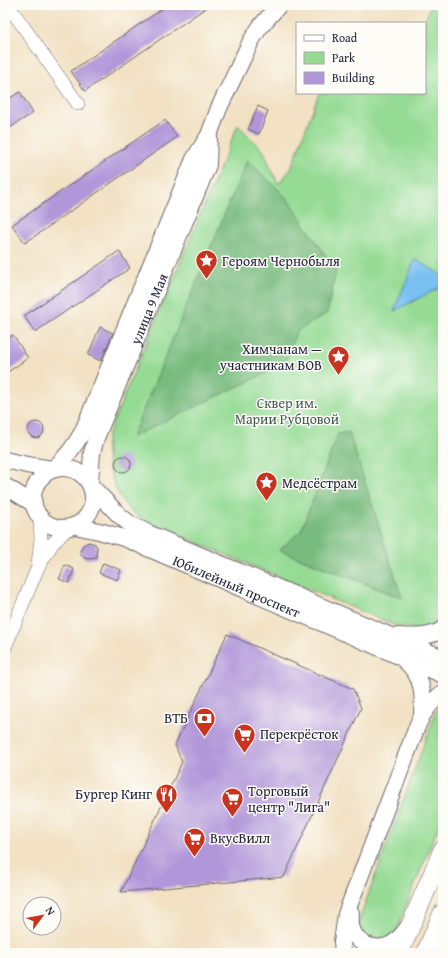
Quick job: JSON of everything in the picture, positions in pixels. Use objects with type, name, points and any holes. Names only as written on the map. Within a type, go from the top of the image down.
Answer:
[{"type":"highway","points":[[399,953],[443,850]]},
{"type":"highway","points":[[427,951],[443,913]]},
{"type":"main road","name":"улица 9 Мая","points":[[52,469],[65,458],[76,445],[83,431],[194,160],[209,135],[219,108],[251,41],[260,27],[280,5]]},
{"type":"main road","name":"улица 9 Мая","points":[[91,485],[92,453],[96,438],[208,165],[209,135]]},
{"type":"main road","name":"Юбилейный проспект","points":[[5,460],[19,464],[52,469],[68,467],[76,470],[82,474],[130,524],[443,658]]},
{"type":"main road","points":[[37,511],[33,495],[34,487],[44,473],[52,469]]},
{"type":"main road","points":[[72,527],[82,522],[91,510],[93,502],[91,485]]},
{"type":"main road","name":"Юбилейный проспект","points":[[5,486],[37,511],[46,523],[54,527],[72,527],[99,531],[124,538],[443,675]]},
{"type":"main road","points":[[392,636],[424,636],[434,634],[443,629]]},
{"type":"main road","points":[[396,655],[413,669],[419,679],[423,690],[422,714]]},
{"type":"main road","points":[[343,953],[342,942],[346,914],[422,714],[429,704],[443,693]]},
{"type":"main road","points":[[353,898],[351,927],[355,936],[366,945],[380,947],[388,946],[401,936],[412,923]]},
{"type":"street","points":[[8,5],[78,104]]},
{"type":"street","points":[[37,511],[41,539],[38,567]]},
{"type":"street","points":[[5,647],[38,567],[52,544],[72,527]]},
{"type":"green space","name":"Сквер им. Марии Рубцовой","points":[[431,5],[443,5],[443,621],[427,631],[394,625],[140,518],[124,503],[114,485],[107,453],[108,434],[238,125],[263,150],[278,184],[291,169],[319,94],[426,94],[426,22],[424,22]]},
{"type":"green space","points":[[247,160],[287,198],[336,271],[327,313],[296,332],[285,364],[132,437]]},
{"type":"green space","points":[[349,432],[402,598],[279,550],[301,531],[338,434]]},
{"type":"green space","points":[[443,703],[443,815],[396,931],[390,938],[383,940],[366,938],[358,925],[363,909],[437,709]]},
{"type":"water","points":[[415,259],[443,276],[443,286],[394,311]]},
{"type":"building","points":[[168,5],[210,5],[85,91],[71,71]]},
{"type":"building","points":[[20,92],[33,113],[5,131],[5,101]]},
{"type":"building","points":[[258,106],[268,111],[259,134],[248,129]]},
{"type":"building","points":[[165,120],[177,137],[25,243],[12,225]]},
{"type":"building","points":[[119,251],[130,268],[35,332],[24,316]]},
{"type":"building","points":[[100,327],[113,333],[101,361],[88,355]]},
{"type":"building","points":[[13,335],[28,358],[5,374],[5,340]]},
{"type":"building","points":[[33,422],[39,422],[44,427],[42,436],[39,438],[33,438],[28,433],[28,427]]},
{"type":"building","points":[[120,456],[126,456],[131,461],[129,470],[126,472],[120,472],[115,467],[115,461]]},
{"type":"building","points":[[89,542],[95,544],[97,547],[96,558],[84,558],[81,554],[80,551],[83,545]]},
{"type":"building","points":[[103,563],[121,570],[117,580],[99,573]]},
{"type":"building","points":[[65,565],[74,569],[69,583],[59,579]]},
{"type":"building","name":"Торговый центр \"Лига\"","points":[[227,634],[353,689],[361,708],[284,877],[121,892],[182,762],[175,745]]},
{"type":"place","name":"Героям Чернобыля","points":[[207,280]]},
{"type":"place","name":"Химчанам — участникам ВОВ","points":[[338,376]]},
{"type":"place","name":"Медсёстрам","points":[[266,502]]},
{"type":"place","name":"ВТБ","points":[[204,738]]},
{"type":"place","name":"Перекрёсток","points":[[245,754]]},
{"type":"place","name":"Бургер Кинг","points":[[167,814]]},
{"type":"place","name":"Торговый центр \"Лига\"","points":[[233,818]]},
{"type":"place","name":"ВкусВилл","points":[[195,858]]}]
